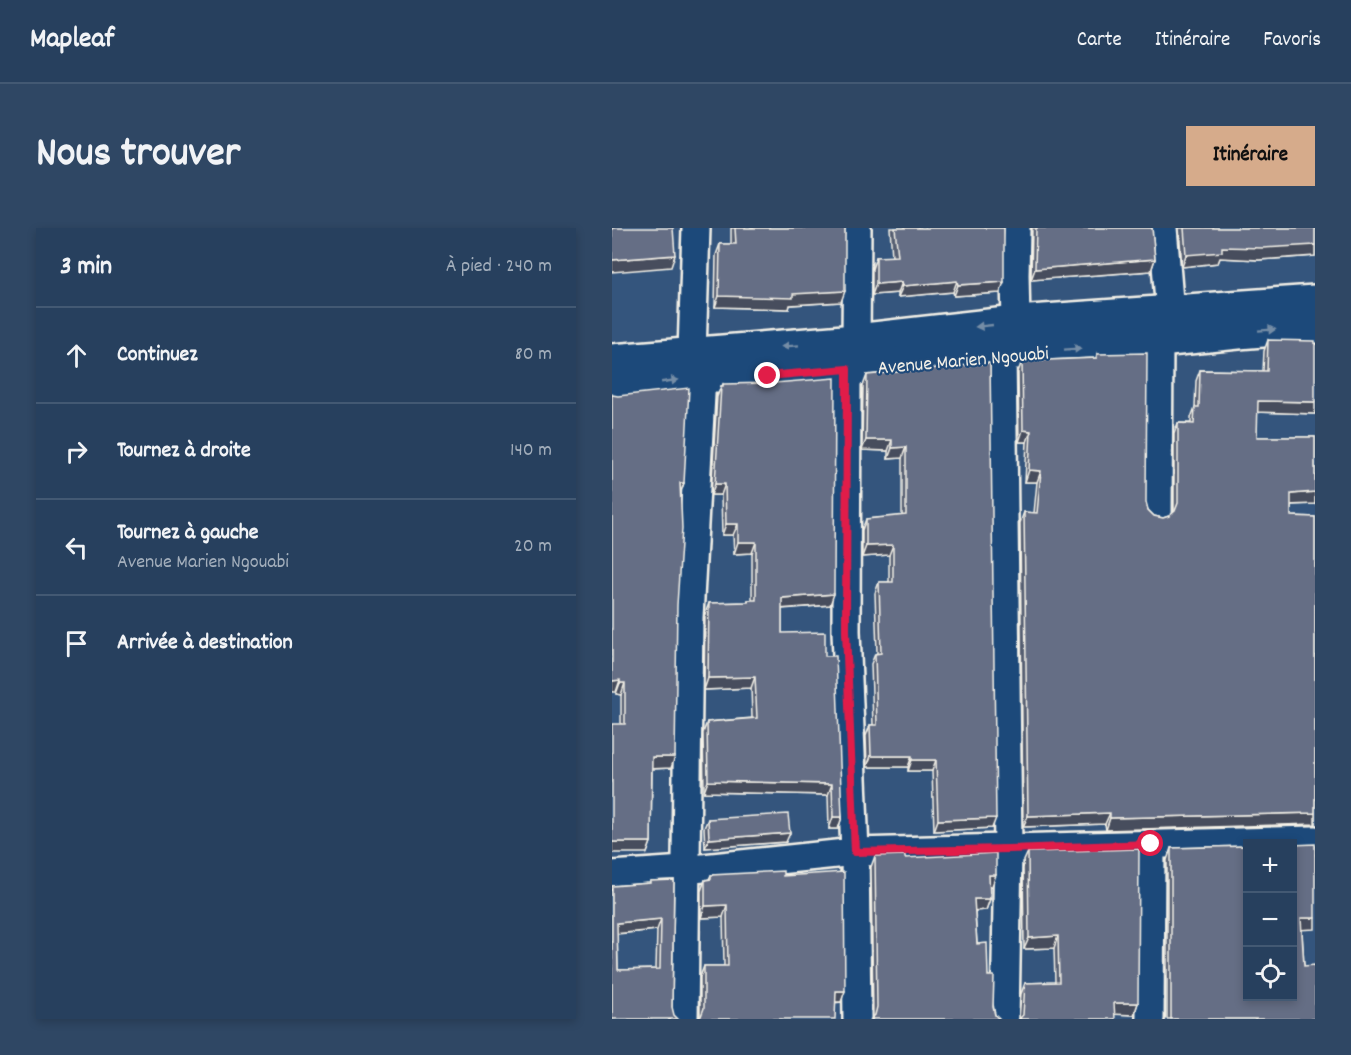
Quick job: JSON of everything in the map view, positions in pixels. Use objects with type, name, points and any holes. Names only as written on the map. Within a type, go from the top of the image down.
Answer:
[{"type":"main road","points":[[851,355],[1016,323],[1165,326],[1315,302]]},
{"type":"main road","name":"Avenue Marien Ngouabi","points":[[612,389],[697,365],[768,376],[851,355],[1002,353],[1080,348],[1165,326],[1315,326]]},
{"type":"main road","points":[[612,361],[697,365]]},
{"type":"street","points":[[684,1019],[688,617],[697,365],[696,228]]},
{"type":"street","points":[[856,1019],[855,852],[846,631],[851,355],[857,228]]},
{"type":"street","points":[[1016,228],[1016,323]]},
{"type":"street","points":[[1158,514],[1165,326],[1163,228]]},
{"type":"street","points":[[1002,353],[1008,849],[1005,1019]]},
{"type":"street","points":[[612,875],[684,870],[855,852],[1315,840]]},
{"type":"street","points":[[1150,1019],[1151,844]]},
{"type":"building","points":[[612,228],[673,228],[675,255],[612,260]]},
{"type":"building","points":[[735,228],[845,228],[845,291],[793,294],[793,298],[719,296],[720,244],[736,244]]},
{"type":"building","points":[[895,228],[1004,228],[1004,282],[958,285],[957,281],[903,286],[902,282],[876,284],[876,257],[898,256]]},
{"type":"building","points":[[1036,228],[1152,228],[1155,259],[1035,269]]},
{"type":"building","points":[[1184,228],[1315,228],[1315,245],[1263,248],[1222,247],[1222,252],[1186,255]]},
{"type":"building","points":[[1268,340],[1315,341],[1315,402],[1258,401],[1257,437],[1315,437],[1315,492],[1291,494],[1291,516],[1315,517],[1315,813],[1110,818],[1110,813],[1028,816],[1024,512],[1037,513],[1041,471],[1029,470],[1031,431],[1023,430],[1022,361],[1097,358],[1097,354],[1147,353],[1146,502],[1148,510],[1154,516],[1163,518],[1175,511],[1178,503],[1178,423],[1194,424],[1195,407],[1199,407],[1200,370],[1267,371]]},
{"type":"building","points":[[990,363],[996,818],[938,820],[936,760],[912,760],[912,756],[871,756],[870,725],[877,725],[875,654],[881,653],[879,582],[893,582],[893,545],[866,546],[866,519],[906,515],[906,447],[892,448],[892,440],[866,440],[867,375]]},
{"type":"building","points":[[835,378],[834,594],[782,598],[782,633],[825,632],[825,656],[836,656],[842,817],[833,817],[832,784],[708,781],[707,722],[757,718],[755,677],[708,678],[709,603],[756,600],[756,542],[738,542],[738,524],[726,524],[725,484],[715,484],[721,386],[723,384]]},
{"type":"building","points":[[689,388],[684,483],[680,483],[682,528],[677,605],[675,757],[652,757],[651,842],[612,842],[612,724],[625,724],[625,683],[620,683],[620,680],[612,681],[612,395]]},
{"type":"building","points":[[788,814],[790,833],[709,839],[708,819]]},
{"type":"building","points":[[1315,844],[1315,918],[1301,918],[1304,966],[1315,965],[1315,1019],[1171,1019],[1171,848],[1243,846],[1243,1001],[1297,1001],[1297,845]]},
{"type":"building","points":[[1139,849],[1138,1003],[1114,1003],[1115,1019],[1019,1019],[1023,1015],[1025,983],[1059,982],[1058,936],[1029,938],[1028,852]]},
{"type":"building","points":[[996,853],[996,875],[989,875],[990,899],[974,899],[977,944],[987,943],[988,976],[994,976],[993,1007],[999,1019],[871,1019],[877,1007],[875,856],[905,855],[905,858]]},
{"type":"building","points":[[783,871],[783,876],[844,872],[845,991],[836,991],[835,1019],[698,1019],[704,1008],[704,966],[728,966],[727,905],[705,906],[705,880],[711,879],[711,875]]},
{"type":"building","points":[[674,880],[672,1007],[678,1019],[612,1019],[612,886],[650,883],[650,881]],"holes":[[[661,919],[660,969],[618,970],[617,923]]]},
{"type":"route","points":[[768,376],[847,369],[846,631],[855,852],[1151,844]]}]
